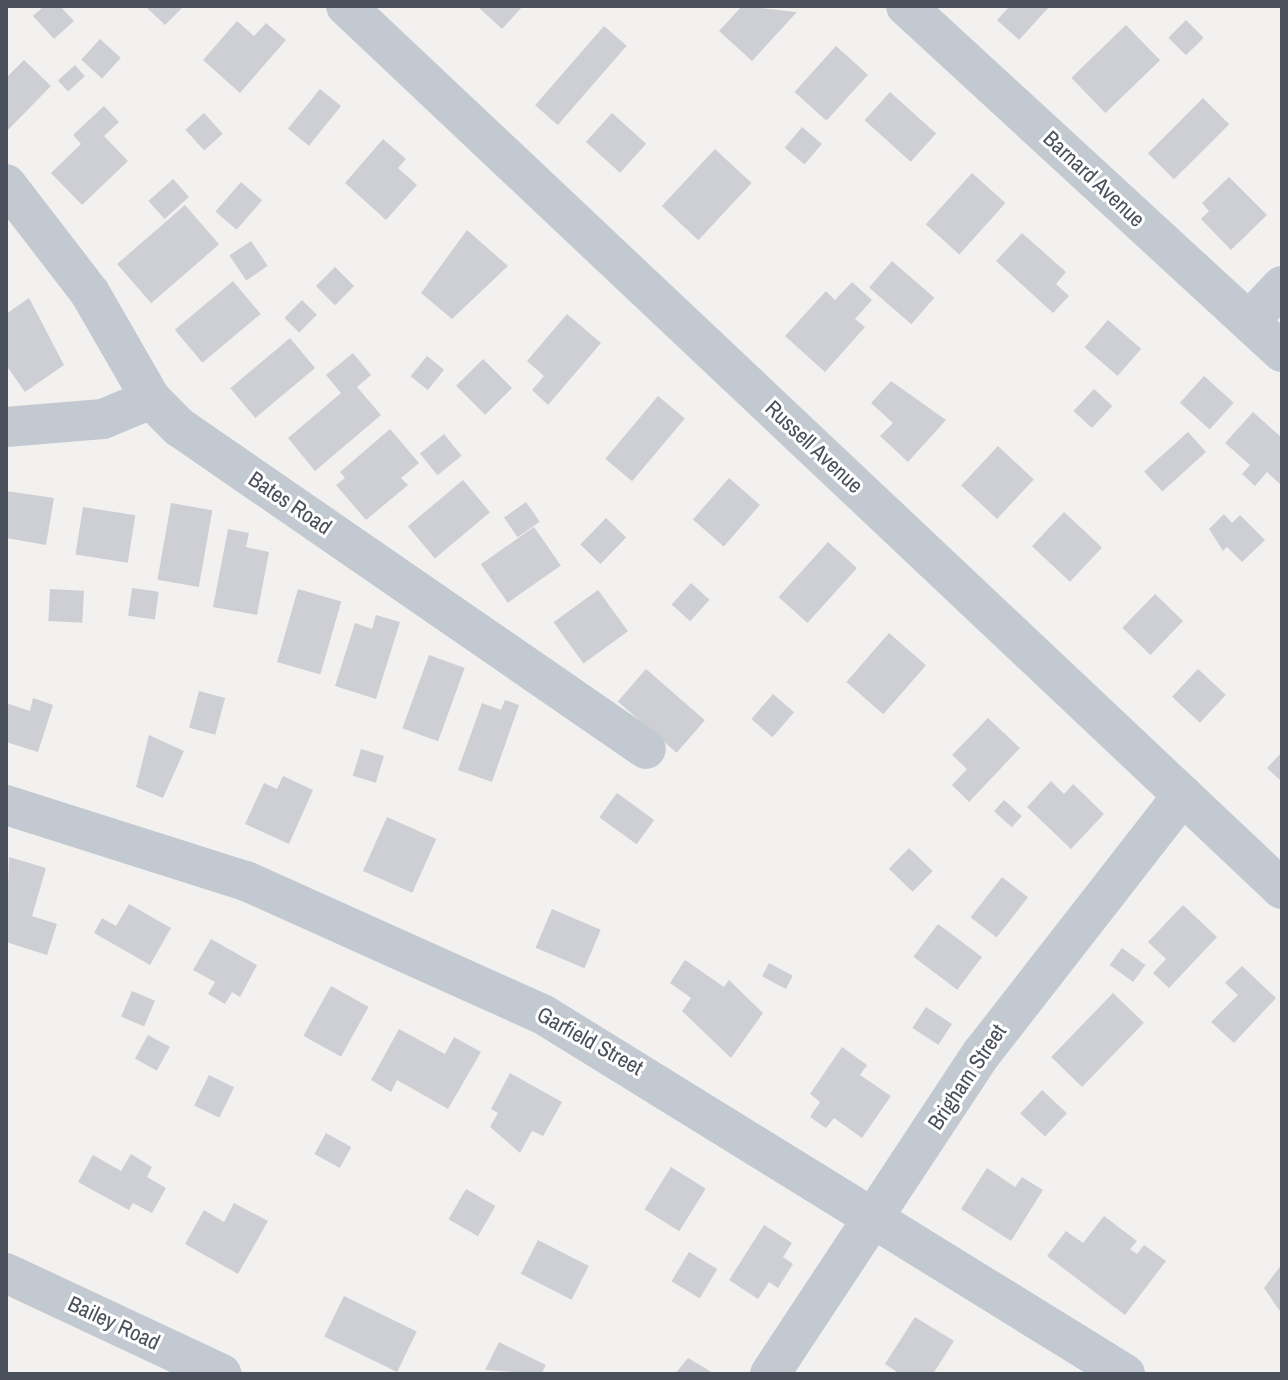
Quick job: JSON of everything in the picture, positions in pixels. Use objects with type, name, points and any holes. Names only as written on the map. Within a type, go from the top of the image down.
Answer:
[{"type":"street","name":"Barnard Avenue","points":[[906,6],[1282,352]]},
{"type":"street","name":"Russell Avenue","points":[[356,9],[1282,889]]},
{"type":"street","name":"Bates Road","points":[[6,184],[73,268],[151,399],[179,427],[646,749]]},
{"type":"street","points":[[1249,321],[1282,286]]},
{"type":"street","points":[[6,427],[103,419],[151,399]]},
{"type":"street","name":"Brigham Street","points":[[770,1374],[1019,1003],[1183,795]]},
{"type":"street","name":"Garfield Street","points":[[6,805],[246,881],[484,986],[643,1069],[1125,1374]]},
{"type":"street","name":"Bailey Road","points":[[6,1273],[222,1374]]},
{"type":"building","points":[[44,6],[60,6],[74,21],[54,39],[33,16]]},
{"type":"building","points":[[145,6],[184,6],[165,25]]},
{"type":"building","points":[[477,6],[523,6],[502,29]]},
{"type":"building","points":[[742,6],[797,12],[752,61],[719,31]]},
{"type":"building","points":[[1010,6],[1050,6],[1019,40],[997,20]]},
{"type":"building","points":[[1186,20],[1204,38],[1186,55],[1168,38]]},
{"type":"building","points":[[237,21],[254,36],[266,23],[286,40],[240,93],[203,60]]},
{"type":"building","points":[[1126,25],[1160,60],[1105,113],[1071,78]]},
{"type":"building","points":[[604,26],[627,46],[558,125],[535,105]]},
{"type":"building","points":[[100,39],[121,58],[102,79],[81,60]]},
{"type":"building","points":[[836,46],[868,75],[826,121],[795,92]]},
{"type":"building","points":[[24,60],[51,86],[6,132],[6,78]]},
{"type":"building","points":[[75,65],[85,76],[68,92],[58,80]]},
{"type":"building","points":[[320,89],[341,106],[309,146],[288,129]]},
{"type":"building","points":[[890,92],[936,133],[911,162],[865,120]]},
{"type":"building","points":[[1203,98],[1229,124],[1174,179],[1148,153]]},
{"type":"building","points":[[104,106],[119,122],[104,136],[128,161],[82,205],[51,173],[81,144],[73,135]]},
{"type":"building","points":[[204,113],[223,134],[204,151],[185,130]]},
{"type":"building","points":[[612,113],[646,144],[620,173],[586,142]]},
{"type":"building","points":[[802,127],[822,144],[805,164],[785,148]]},
{"type":"building","points":[[383,139],[406,159],[398,168],[417,185],[386,220],[345,183]]},
{"type":"building","points":[[715,149],[752,183],[698,240],[662,206]]},
{"type":"building","points":[[972,173],[1005,203],[959,254],[926,224]]},
{"type":"building","points":[[1229,177],[1267,215],[1231,250],[1201,219],[1209,211],[1202,203]]},
{"type":"building","points":[[173,179],[189,197],[165,219],[148,201]]},
{"type":"building","points":[[241,182],[262,200],[237,230],[215,211]]},
{"type":"building","points":[[185,205],[219,244],[151,303],[117,264]]},
{"type":"building","points":[[467,230],[508,266],[452,319],[421,293]]},
{"type":"building","points":[[1022,233],[1066,272],[1056,284],[1069,296],[1053,313],[996,261]]},
{"type":"building","points":[[251,241],[268,266],[246,280],[229,256]]},
{"type":"building","points":[[892,261],[934,298],[911,324],[869,287]]},
{"type":"building","points":[[335,267],[354,286],[335,305],[316,286]]},
{"type":"building","points":[[233,281],[261,314],[202,363],[175,330]]},
{"type":"building","points":[[852,282],[872,300],[855,319],[865,327],[825,372],[785,336],[826,291],[835,300]]},
{"type":"building","points":[[29,298],[64,365],[25,392],[6,365],[6,314]]},
{"type":"building","points":[[302,300],[317,315],[299,333],[284,318]]},
{"type":"building","points":[[567,314],[601,343],[548,405],[532,390],[544,376],[527,361]]},
{"type":"building","points":[[1108,320],[1141,349],[1118,376],[1084,347]]},
{"type":"building","points":[[290,338],[315,368],[255,418],[230,388]]},
{"type":"building","points":[[353,353],[371,375],[357,387],[381,415],[315,471],[288,438],[341,393],[326,375]]},
{"type":"building","points":[[427,356],[444,370],[428,390],[411,376]]},
{"type":"building","points":[[483,359],[512,388],[485,415],[456,386]]},
{"type":"building","points":[[1204,376],[1234,403],[1210,430],[1180,403]]},
{"type":"building","points":[[891,381],[946,420],[908,462],[880,436],[893,423],[871,403]]},
{"type":"building","points":[[1094,389],[1112,406],[1092,428],[1074,411]]},
{"type":"building","points":[[658,396],[685,418],[632,481],[605,459]]},
{"type":"building","points":[[1253,412],[1282,438],[1282,486],[1267,472],[1255,486],[1242,474],[1250,465],[1225,443]]},
{"type":"building","points":[[390,429],[419,463],[401,478],[408,485],[366,520],[336,485],[345,478],[340,472]]},
{"type":"building","points":[[1188,432],[1206,452],[1162,492],[1144,471]]},
{"type":"building","points":[[444,434],[462,456],[438,475],[420,454]]},
{"type":"building","points":[[998,446],[1034,479],[997,519],[961,485]]},
{"type":"building","points":[[729,478],[760,505],[724,546],[693,520]]},
{"type":"building","points":[[463,480],[490,512],[435,558],[408,526]]},
{"type":"building","points":[[6,491],[54,498],[46,545],[6,538]]},
{"type":"building","points":[[526,502],[540,522],[518,537],[504,517]]},
{"type":"building","points":[[171,503],[212,510],[199,587],[157,580]]},
{"type":"building","points":[[83,507],[135,515],[128,563],[75,554]]},
{"type":"building","points":[[1064,512],[1102,547],[1070,582],[1032,546]]},
{"type":"building","points":[[1224,514],[1232,523],[1240,515],[1265,540],[1242,562],[1227,547],[1223,551],[1209,529]]},
{"type":"building","points":[[606,518],[626,537],[600,564],[580,545]]},
{"type":"building","points":[[534,527],[561,566],[508,603],[481,564]]},
{"type":"building","points":[[228,529],[249,533],[246,547],[269,552],[257,615],[213,607]]},
{"type":"building","points":[[828,542],[857,568],[807,623],[778,597]]},
{"type":"building","points":[[691,583],[710,600],[690,621],[672,605]]},
{"type":"building","points":[[132,588],[159,592],[155,619],[128,616]]},
{"type":"building","points":[[50,589],[84,591],[82,623],[48,621]]},
{"type":"building","points":[[298,589],[341,601],[320,674],[277,662]]},
{"type":"building","points":[[598,590],[628,631],[583,664],[554,622]]},
{"type":"building","points":[[1155,594],[1183,621],[1150,655],[1122,628]]},
{"type":"building","points":[[376,615],[400,622],[376,699],[335,686],[355,623],[372,629]]},
{"type":"building","points":[[889,633],[926,665],[883,714],[846,682]]},
{"type":"building","points":[[429,655],[465,668],[438,741],[402,728]]},
{"type":"building","points":[[646,669],[705,720],[677,753],[618,701]]},
{"type":"building","points":[[1198,669],[1226,695],[1200,723],[1172,697]]},
{"type":"building","points":[[199,691],[225,698],[215,735],[189,728]]},
{"type":"building","points":[[773,694],[794,712],[772,737],[751,719]]},
{"type":"building","points":[[33,698],[53,705],[38,752],[6,742],[6,703],[30,711]]},
{"type":"building","points":[[505,700],[519,705],[492,782],[458,770],[482,703],[501,710]]},
{"type":"building","points":[[988,718],[1020,748],[969,802],[952,785],[967,769],[952,755]]},
{"type":"building","points":[[149,735],[184,751],[163,798],[136,787]]},
{"type":"building","points":[[361,749],[384,756],[376,783],[353,776]]},
{"type":"building","points":[[1282,752],[1282,782],[1267,768]]},
{"type":"building","points":[[283,776],[313,790],[289,844],[245,824],[264,783],[277,789]]},
{"type":"building","points":[[1051,781],[1064,794],[1073,784],[1104,814],[1071,849],[1027,807]]},
{"type":"building","points":[[617,793],[654,820],[637,844],[599,817]]},
{"type":"building","points":[[1004,800],[1022,816],[1012,827],[994,811]]},
{"type":"building","points":[[387,817],[436,839],[412,893],[363,871]]},
{"type":"building","points":[[909,848],[933,871],[913,892],[889,869]]},
{"type":"building","points":[[9,857],[46,868],[32,916],[57,924],[47,955],[6,942]]},
{"type":"building","points":[[1002,877],[1028,897],[997,938],[971,917]]},
{"type":"building","points":[[129,904],[171,928],[150,965],[94,933],[102,918],[116,926]]},
{"type":"building","points":[[1183,905],[1217,937],[1169,988],[1153,973],[1166,959],[1148,942]]},
{"type":"building","points":[[552,909],[601,930],[584,968],[536,948]]},
{"type":"building","points":[[938,924],[982,957],[957,990],[913,957]]},
{"type":"building","points":[[211,939],[257,965],[240,997],[232,992],[225,1004],[208,994],[215,982],[193,970]]},
{"type":"building","points":[[1122,948],[1145,965],[1133,982],[1110,965]]},
{"type":"building","points":[[685,960],[724,987],[729,980],[763,1013],[731,1058],[682,1011],[691,998],[670,983]]},
{"type":"building","points":[[769,963],[793,976],[786,989],[762,976]]},
{"type":"building","points":[[1242,966],[1276,998],[1234,1043],[1211,1022],[1238,995],[1225,983]]},
{"type":"building","points":[[331,986],[369,1007],[341,1057],[303,1036]]},
{"type":"building","points":[[132,991],[155,1001],[144,1027],[121,1017]]},
{"type":"building","points":[[1113,993],[1144,1023],[1082,1087],[1051,1057]]},
{"type":"building","points":[[926,1007],[952,1024],[938,1045],[912,1028]]},
{"type":"building","points":[[399,1029],[445,1054],[454,1037],[481,1052],[448,1109],[397,1080],[391,1092],[371,1080]]},
{"type":"building","points":[[148,1035],[170,1047],[157,1071],[135,1059]]},
{"type":"building","points":[[842,1047],[867,1065],[860,1075],[891,1096],[862,1138],[834,1118],[826,1128],[810,1117],[820,1102],[810,1094]]},
{"type":"building","points":[[510,1073],[562,1102],[543,1136],[532,1131],[520,1153],[490,1127],[498,1113],[491,1109]]},
{"type":"building","points":[[209,1075],[234,1087],[219,1118],[194,1106]]},
{"type":"building","points":[[1042,1090],[1067,1113],[1045,1137],[1020,1113]]},
{"type":"building","points":[[326,1133],[351,1147],[340,1168],[314,1154]]},
{"type":"building","points":[[131,1154],[152,1167],[147,1177],[166,1188],[152,1213],[133,1203],[129,1210],[78,1182],[93,1155],[121,1171]]},
{"type":"building","points":[[671,1167],[706,1189],[679,1231],[645,1209]]},
{"type":"building","points":[[987,1168],[1015,1187],[1022,1177],[1043,1190],[1011,1241],[961,1209]]},
{"type":"building","points":[[466,1189],[495,1206],[478,1236],[448,1219]]},
{"type":"building","points":[[234,1203],[268,1221],[238,1274],[185,1244],[204,1210],[224,1222]]},
{"type":"building","points":[[1104,1216],[1137,1241],[1130,1249],[1137,1254],[1144,1245],[1166,1261],[1125,1315],[1047,1256],[1066,1231],[1083,1243]]},
{"type":"building","points":[[764,1225],[792,1243],[783,1257],[793,1264],[778,1288],[769,1282],[758,1299],[729,1280]]},
{"type":"building","points":[[538,1240],[589,1266],[572,1300],[521,1274]]},
{"type":"building","points":[[689,1252],[717,1269],[700,1298],[671,1281]]},
{"type":"building","points":[[1282,1264],[1282,1314],[1264,1288]]},
{"type":"building","points":[[344,1296],[417,1332],[397,1372],[324,1336]]},
{"type":"building","points":[[915,1317],[954,1341],[933,1374],[900,1374],[885,1364]]},
{"type":"building","points":[[499,1342],[546,1365],[541,1374],[485,1370]]},
{"type":"building","points":[[688,1358],[715,1374],[675,1374]]}]
